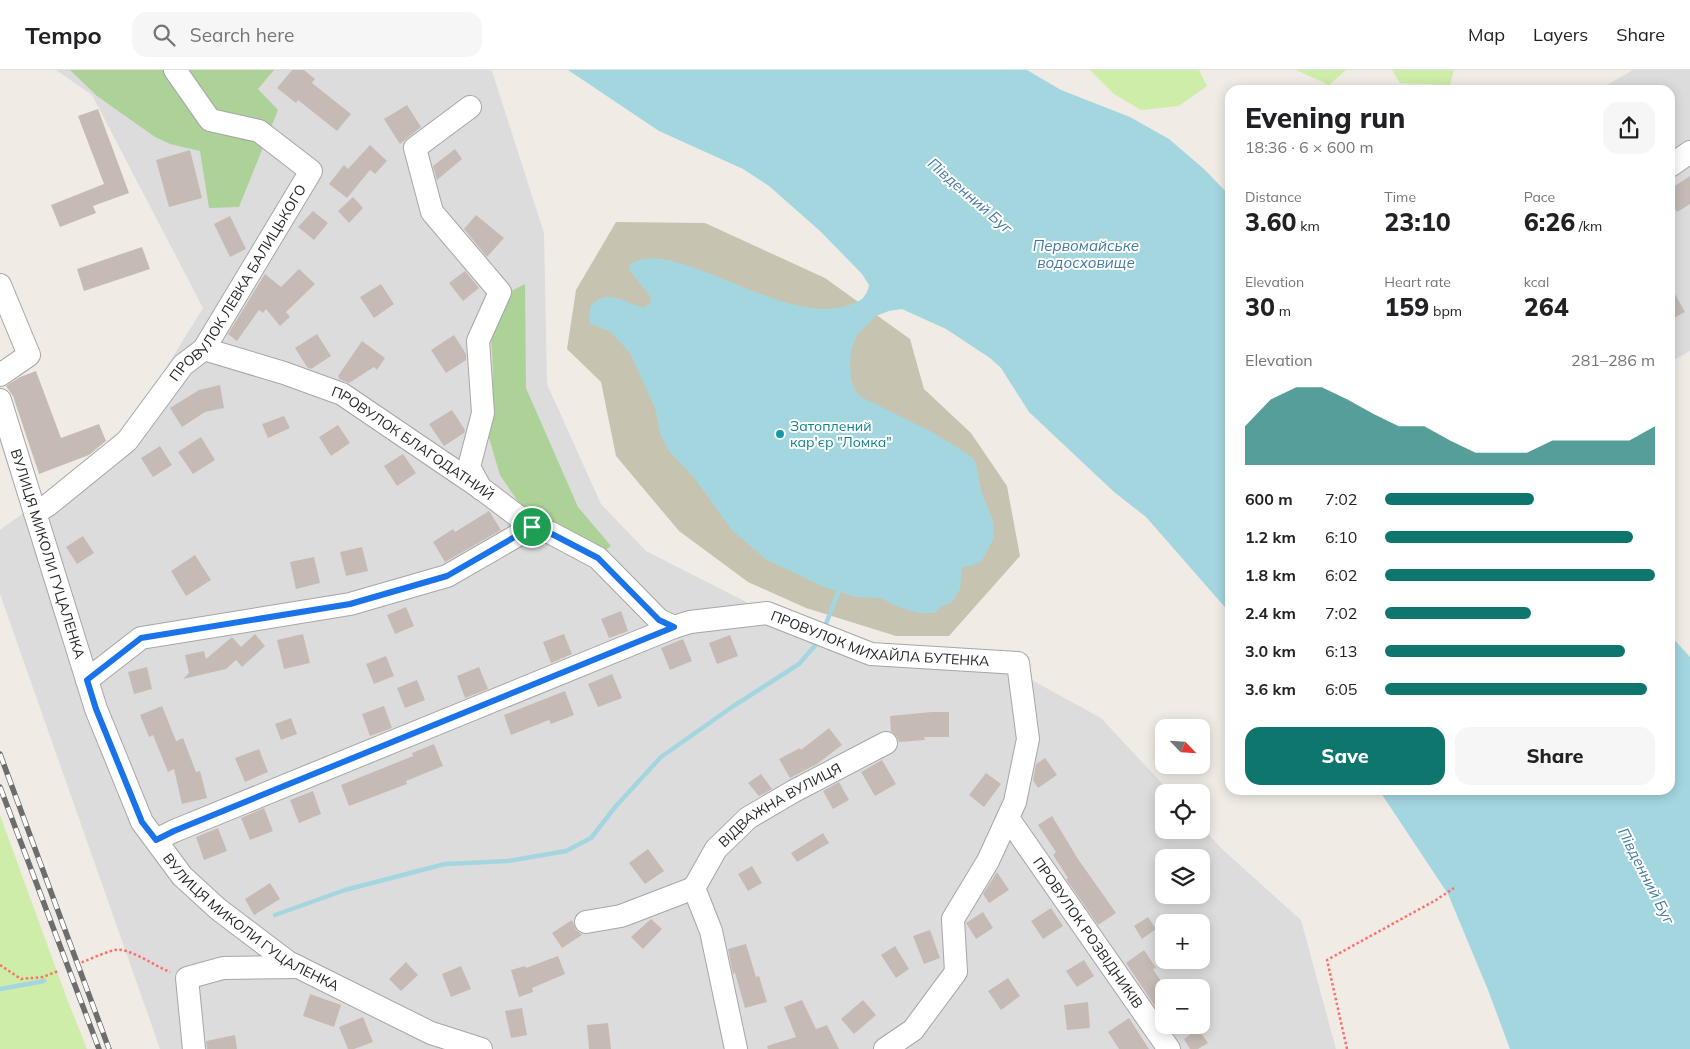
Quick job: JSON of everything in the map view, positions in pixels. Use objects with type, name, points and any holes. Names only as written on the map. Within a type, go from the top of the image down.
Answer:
[{"type":"street","name":"ПРОВУЛОК ЛЕВКА БАЛИЦЬКОГО","points":[[35,513],[48,505],[127,441],[182,366],[204,349],[311,171],[259,130],[210,120],[175,70]]},
{"type":"street","points":[[470,107],[415,148],[432,212],[500,292],[478,341],[483,414],[469,467],[482,489]]},
{"type":"street","points":[[1675,162],[1690,152]]},
{"type":"street","points":[[0,284],[29,355],[0,375]]},
{"type":"street","name":"ПРОВУЛОК БЛАГОДАТНИЙ","points":[[204,349],[284,373],[342,394],[482,489],[532,527],[550,533],[598,558],[659,620],[674,627]]},
{"type":"street","name":"ВУЛИЦЯ МИКОЛИ ГУЦАЛЕНКА","points":[[0,400],[96,709],[142,822],[182,876],[218,909],[288,962],[432,1033],[481,1049]]},
{"type":"street","points":[[87,680],[141,638],[350,604],[386,594],[447,576],[532,527]]},
{"type":"street","name":"ПРОВУЛОК МИХАЙЛА БУТЕНКА","points":[[156,840],[674,627],[690,622],[767,613],[871,654],[1018,663],[1028,739],[1015,802],[1008,818]]},
{"type":"street","name":"ВІДВАЖНА ВУЛИЦЯ","points":[[694,888],[716,849],[748,818],[794,791],[886,743]]},
{"type":"street","points":[[885,1049],[913,1030],[956,972],[953,919],[988,861],[1008,818]]},
{"type":"street","name":"ПРОВУЛОК РОЗВІДНИКІВ","points":[[1008,818],[1169,1049]]},
{"type":"street","points":[[586,922],[621,916],[694,888],[710,930],[736,1049]]},
{"type":"street","points":[[194,1049],[188,978],[223,968],[298,967]]},
{"type":"path","points":[[1347,1049],[1327,960],[1436,900],[1454,888]]},
{"type":"path","points":[[77,964],[117,950],[136,954],[157,967],[188,978]]},
{"type":"path","points":[[0,965],[21,979],[43,977],[58,971]]},
{"type":"shaded area","points":[[56,70],[492,71],[544,233],[547,384],[601,504],[646,551],[807,633],[906,650],[993,659],[1101,718],[1163,784],[1155,784],[1155,839],[1210,839],[1210,836],[1222,849],[1301,920],[1336,1049],[160,1049],[0,594],[0,530],[120,442],[203,308],[92,95]]},
{"type":"shaded area","points":[[1633,70],[1690,70],[1690,142],[1675,152],[1675,85],[1607,85]]},
{"type":"shaded area","points":[[1690,160],[1690,351],[1675,359],[1675,169]]},
{"type":"shaded area","points":[[616,222],[705,223],[825,278],[910,339],[924,389],[971,433],[1007,486],[1020,556],[949,636],[896,636],[806,608],[748,582],[679,531],[616,456],[601,382],[567,349],[576,290]]},
{"type":"green space","points":[[70,70],[274,70],[258,89],[278,110],[239,207],[209,208],[200,151],[170,144],[155,137],[97,96]]},
{"type":"green space","points":[[1090,70],[1199,70],[1207,86],[1179,106],[1141,110],[1114,94]]},
{"type":"green space","points":[[1296,70],[1346,70],[1329,85]]},
{"type":"green space","points":[[1392,70],[1454,70],[1450,85],[1400,83]]},
{"type":"green space","points":[[525,284],[526,388],[578,507],[611,546],[601,553],[519,503],[500,475],[489,438],[493,373],[491,336],[507,293]]},
{"type":"green space","points":[[0,815],[66,996],[87,1049],[0,1049]]},
{"type":"water","name":"Первомайське водосховище","points":[[568,70],[1027,70],[1061,90],[1130,117],[1169,139],[1204,169],[1225,191],[1225,607],[1146,517],[1114,492],[1029,412],[1001,368],[990,358],[946,329],[902,309],[876,316],[857,335],[850,361],[854,389],[861,397],[932,432],[972,457],[976,464],[981,491],[993,521],[994,532],[994,538],[981,562],[962,568],[960,589],[951,603],[942,606],[934,613],[918,613],[901,608],[880,598],[856,597],[824,587],[765,559],[731,529],[696,480],[669,451],[661,436],[655,408],[630,353],[611,332],[589,323],[590,307],[596,301],[609,297],[644,308],[651,302],[650,296],[630,271],[629,265],[648,259],[673,261],[793,304],[822,309],[849,305],[856,302],[865,296],[869,285],[862,274],[820,231],[769,186],[743,169],[659,131]]},
{"type":"water","name":"Південний Буг","points":[[1675,640],[1690,657],[1690,1049],[1510,1049],[1448,894],[1382,795],[1675,795]]},
{"type":"building","points":[[292,70],[304,70],[315,79],[312,83],[351,114],[337,131],[298,100],[296,103],[277,88]]},
{"type":"building","points":[[407,105],[421,127],[400,144],[384,119]]},
{"type":"building","points":[[98,109],[129,193],[93,206],[96,213],[60,227],[51,205],[104,184],[78,116]]},
{"type":"building","points":[[370,145],[387,161],[375,174],[370,170],[347,198],[329,184],[344,165],[348,169]]},
{"type":"building","points":[[455,149],[462,159],[437,180],[433,166]]},
{"type":"building","points":[[190,150],[202,198],[169,207],[156,160]]},
{"type":"building","points":[[1690,176],[1690,204],[1677,212],[1675,209],[1675,186]]},
{"type":"building","points":[[353,197],[363,208],[349,223],[338,211]]},
{"type":"building","points":[[313,211],[328,223],[314,240],[298,227]]},
{"type":"building","points":[[476,215],[504,238],[487,257],[464,229]]},
{"type":"building","points":[[230,216],[246,249],[230,257],[214,224]]},
{"type":"building","points":[[142,247],[150,269],[84,291],[77,269]]},
{"type":"building","points":[[299,269],[315,284],[286,312],[290,317],[280,326],[266,309],[263,313],[259,310],[237,341],[228,334],[265,274],[281,287]]},
{"type":"building","points":[[465,271],[479,288],[463,301],[449,283]]},
{"type":"building","points":[[381,284],[394,304],[374,318],[360,297]]},
{"type":"building","points":[[1675,294],[1685,312],[1675,317]]},
{"type":"building","points":[[317,334],[331,356],[311,369],[307,367],[295,348]]},
{"type":"building","points":[[454,335],[466,354],[466,360],[446,373],[431,350]]},
{"type":"building","points":[[362,341],[385,358],[377,370],[374,367],[349,383],[339,379],[338,376]]},
{"type":"building","points":[[36,371],[61,438],[99,424],[106,441],[89,455],[39,474],[13,396],[6,386],[20,377]]},
{"type":"building","points":[[220,385],[224,408],[205,412],[182,427],[170,408],[199,390]]},
{"type":"building","points":[[452,410],[465,430],[464,433],[444,446],[429,424]]},
{"type":"building","points":[[284,416],[290,428],[268,438],[262,424]]},
{"type":"building","points":[[338,425],[350,443],[331,456],[319,437]]},
{"type":"building","points":[[201,437],[215,460],[193,474],[178,452]]},
{"type":"building","points":[[160,446],[172,465],[153,477],[141,458]]},
{"type":"building","points":[[403,454],[416,473],[397,486],[384,466]]},
{"type":"building","points":[[489,511],[501,530],[445,562],[433,542],[453,529],[455,532]]},
{"type":"building","points":[[83,536],[94,553],[77,564],[66,547]]},
{"type":"building","points":[[362,547],[368,571],[346,576],[340,552]]},
{"type":"building","points":[[195,555],[211,580],[186,596],[171,571]]},
{"type":"building","points":[[314,557],[320,583],[296,589],[290,562]]},
{"type":"building","points":[[406,607],[414,626],[395,634],[387,615]]},
{"type":"building","points":[[621,611],[628,631],[609,638],[601,619]]},
{"type":"building","points":[[255,634],[265,646],[242,667],[236,660],[226,669],[183,679],[189,673],[185,655],[204,651],[206,659],[232,637],[241,647]]},
{"type":"building","points":[[303,634],[310,663],[284,669],[277,640]]},
{"type":"building","points":[[564,634],[572,654],[551,663],[543,642]]},
{"type":"building","points":[[730,635],[738,656],[717,664],[709,643]]},
{"type":"building","points":[[683,639],[692,661],[670,670],[661,648]]},
{"type":"building","points":[[386,656],[394,676],[374,684],[366,664]]},
{"type":"building","points":[[147,667],[152,689],[134,694],[128,672]]},
{"type":"building","points":[[479,667],[488,689],[465,698],[457,676]]},
{"type":"building","points":[[612,674],[622,698],[598,707],[588,684]]},
{"type":"building","points":[[417,680],[425,700],[405,708],[397,688]]},
{"type":"building","points":[[565,691],[574,715],[551,724],[549,720],[511,735],[504,715]]},
{"type":"building","points":[[162,706],[176,741],[183,738],[196,772],[200,771],[207,798],[182,804],[174,769],[168,772],[153,735],[149,737],[140,715]]},
{"type":"building","points":[[384,706],[392,728],[370,736],[362,714]]},
{"type":"building","points":[[949,712],[949,737],[924,737],[925,740],[899,742],[891,731],[890,716]]},
{"type":"building","points":[[291,718],[297,734],[281,740],[275,724]]},
{"type":"building","points":[[829,728],[842,745],[817,764],[790,778],[779,759],[800,748],[801,750]]},
{"type":"building","points":[[434,744],[443,766],[406,781],[407,784],[349,806],[341,785],[413,756],[412,753]]},
{"type":"building","points":[[259,749],[268,772],[245,782],[235,758]]},
{"type":"building","points":[[1045,758],[1057,775],[1038,788],[1033,780],[1036,764]]},
{"type":"building","points":[[882,760],[896,784],[875,796],[861,772]]},
{"type":"building","points":[[986,773],[1001,784],[984,807],[969,795]]},
{"type":"building","points":[[761,774],[772,789],[759,796],[748,783]]},
{"type":"building","points":[[839,782],[849,800],[833,809],[823,791]]},
{"type":"building","points":[[313,791],[321,814],[299,823],[290,800]]},
{"type":"building","points":[[264,808],[273,831],[250,840],[241,818]]},
{"type":"building","points":[[1052,816],[1078,859],[1116,913],[1098,925],[1066,879],[1068,878],[1053,855],[1056,852],[1038,825]]},
{"type":"building","points":[[218,828],[227,851],[204,860],[196,837]]},
{"type":"building","points":[[823,833],[829,843],[797,862],[791,853]]},
{"type":"building","points":[[648,849],[664,871],[645,884],[629,863]]},
{"type":"building","points":[[752,866],[762,883],[748,891],[738,874]]},
{"type":"building","points":[[997,872],[1009,890],[989,903],[983,894]]},
{"type":"building","points":[[270,883],[280,899],[254,915],[245,899]]},
{"type":"building","points":[[1051,908],[1063,926],[1043,939],[1031,921]]},
{"type":"building","points":[[983,912],[993,928],[976,939],[966,923]]},
{"type":"building","points":[[1148,917],[1155,930],[1142,939],[1134,926]]},
{"type":"building","points":[[651,919],[662,929],[643,949],[631,937]]},
{"type":"building","points":[[572,920],[576,930],[582,935],[562,948],[552,933]]},
{"type":"building","points":[[930,930],[940,958],[924,964],[913,936]]},
{"type":"building","points":[[746,944],[756,977],[759,976],[767,1002],[745,1008],[735,973],[733,974],[728,949]]},
{"type":"building","points":[[895,946],[909,969],[896,978],[881,955]]},
{"type":"building","points":[[1144,950],[1155,966],[1153,969],[1159,979],[1155,979],[1155,1006],[1126,963]]},
{"type":"building","points":[[558,956],[565,974],[532,988],[533,992],[519,997],[511,970],[525,966],[526,968]]},
{"type":"building","points":[[1084,960],[1094,976],[1077,987],[1066,971]]},
{"type":"building","points":[[406,962],[418,975],[401,991],[389,979]]},
{"type":"building","points":[[461,966],[471,989],[451,997],[442,974]]},
{"type":"building","points":[[1008,978],[1020,996],[1001,1010],[988,991]]},
{"type":"building","points":[[310,994],[341,1005],[334,1027],[303,1016]]},
{"type":"building","points":[[802,1000],[816,1029],[827,1025],[839,1049],[768,1049],[767,1046],[796,1037],[784,1007]]},
{"type":"building","points":[[863,1000],[876,1015],[854,1034],[841,1019]]},
{"type":"building","points":[[1088,1002],[1090,1028],[1067,1030],[1064,1005]]},
{"type":"building","points":[[522,1008],[527,1035],[511,1038],[505,1011]]},
{"type":"building","points":[[363,1017],[373,1042],[354,1049],[348,1049],[339,1027]]},
{"type":"building","points":[[1129,1018],[1149,1049],[1119,1049],[1108,1032]]},
{"type":"building","points":[[608,1023],[611,1049],[589,1049],[587,1025]]},
{"type":"building","points":[[1191,1034],[1202,1034],[1208,1043],[1198,1049],[1190,1049],[1184,1039]]},
{"type":"building","points":[[235,1035],[237,1049],[207,1049],[206,1041]]},
{"type":"waterway","points":[[824,629],[840,588]]},
{"type":"waterway","points":[[275,915],[345,890],[445,864],[508,861],[566,851],[591,838],[616,806],[661,757],[732,707],[799,664],[819,641]]},
{"type":"waterway","points":[[0,989],[44,981]]},
{"type":"railway","points":[[0,754],[109,1049]]},
{"type":"railway","points":[[0,787],[99,1049]]},
{"type":"place","name":"Затоплений кар'єр \"Ломка\"","points":[[780,434]]},
{"type":"route","points":[[532,527],[550,533],[598,558],[659,620],[674,627],[156,840],[142,822],[96,709],[87,680],[141,638],[350,604],[447,576],[532,527]]}]
